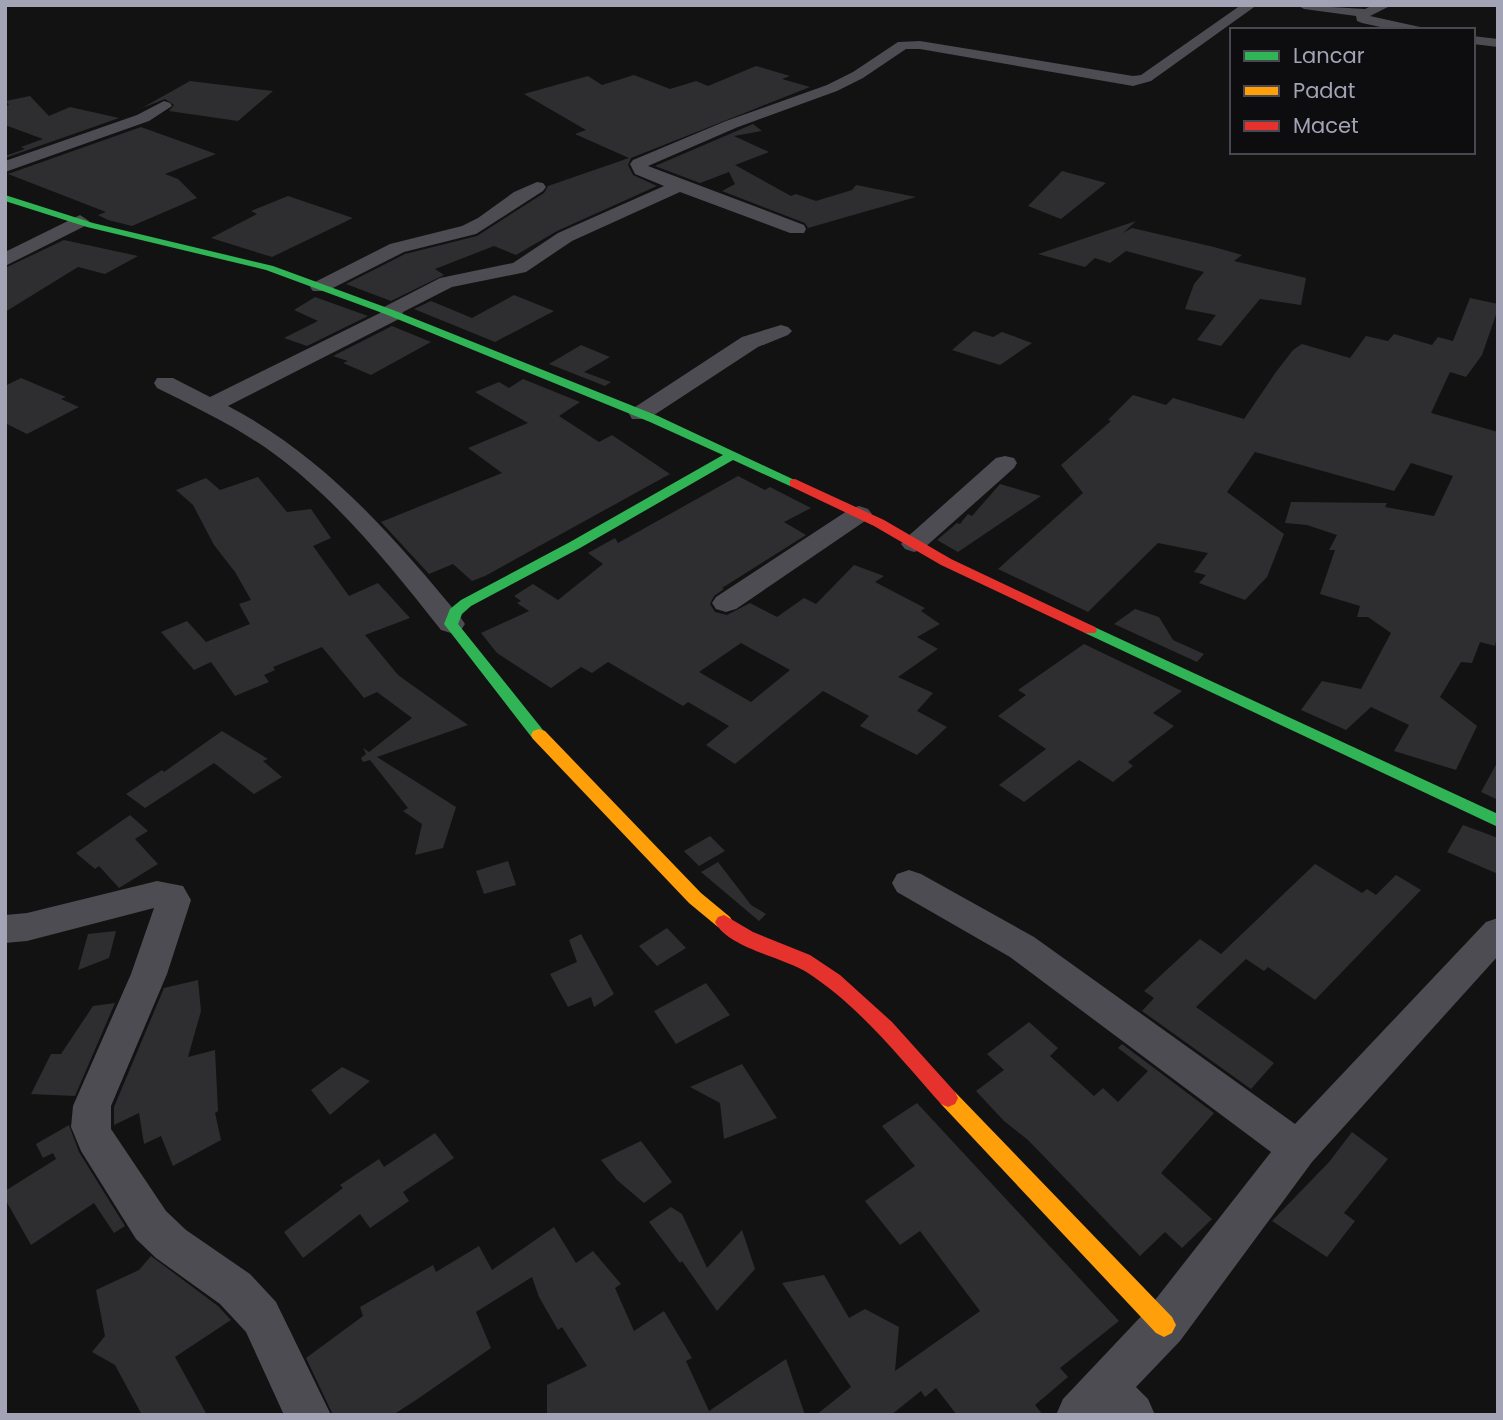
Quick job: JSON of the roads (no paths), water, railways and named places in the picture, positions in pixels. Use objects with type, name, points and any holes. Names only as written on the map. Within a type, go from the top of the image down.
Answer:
[{"type":"street","points":[[797,229],[679,186],[641,170],[639,164],[726,127],[832,88],[858,75],[903,45],[920,45],[1133,81],[1146,78],[1250,5]]},
{"type":"street","points":[[1304,5],[1363,13],[1385,5]]},
{"type":"street","points":[[1363,13],[1362,18],[1367,20],[1405,28]]},
{"type":"street","points":[[1475,40],[1498,43]]},
{"type":"street","points":[[5,167],[143,118],[164,106]]},
{"type":"street","points":[[210,406],[391,313],[429,289],[447,282],[519,268],[565,237],[679,186]]},
{"type":"street","points":[[320,287],[390,251],[469,230],[537,187]]},
{"type":"street","points":[[5,198],[192,251],[259,265],[308,281],[640,414],[859,514],[1020,597],[1498,821]]},
{"type":"street","points":[[5,260],[80,221]]},
{"type":"street","points":[[640,414],[750,342],[781,331]]},
{"type":"street","points":[[165,383],[210,406],[295,458],[378,536],[548,746],[695,898],[740,936],[813,965],[863,1006],[984,1139],[1008,1158],[1164,1325]]},
{"type":"street","points":[[451,624],[455,612],[466,603],[575,545],[732,455]]},
{"type":"street","points":[[914,544],[1005,463]]},
{"type":"street","points":[[726,603],[859,514]]},
{"type":"street","points":[[909,883],[1022,947],[1298,1149]]},
{"type":"street","points":[[5,929],[27,927],[157,894],[171,895],[174,900],[149,974],[92,1106],[91,1127],[160,1235],[228,1283],[261,1318],[308,1415]]},
{"type":"street","points":[[1105,1406],[1298,1149],[1498,932]]}]
